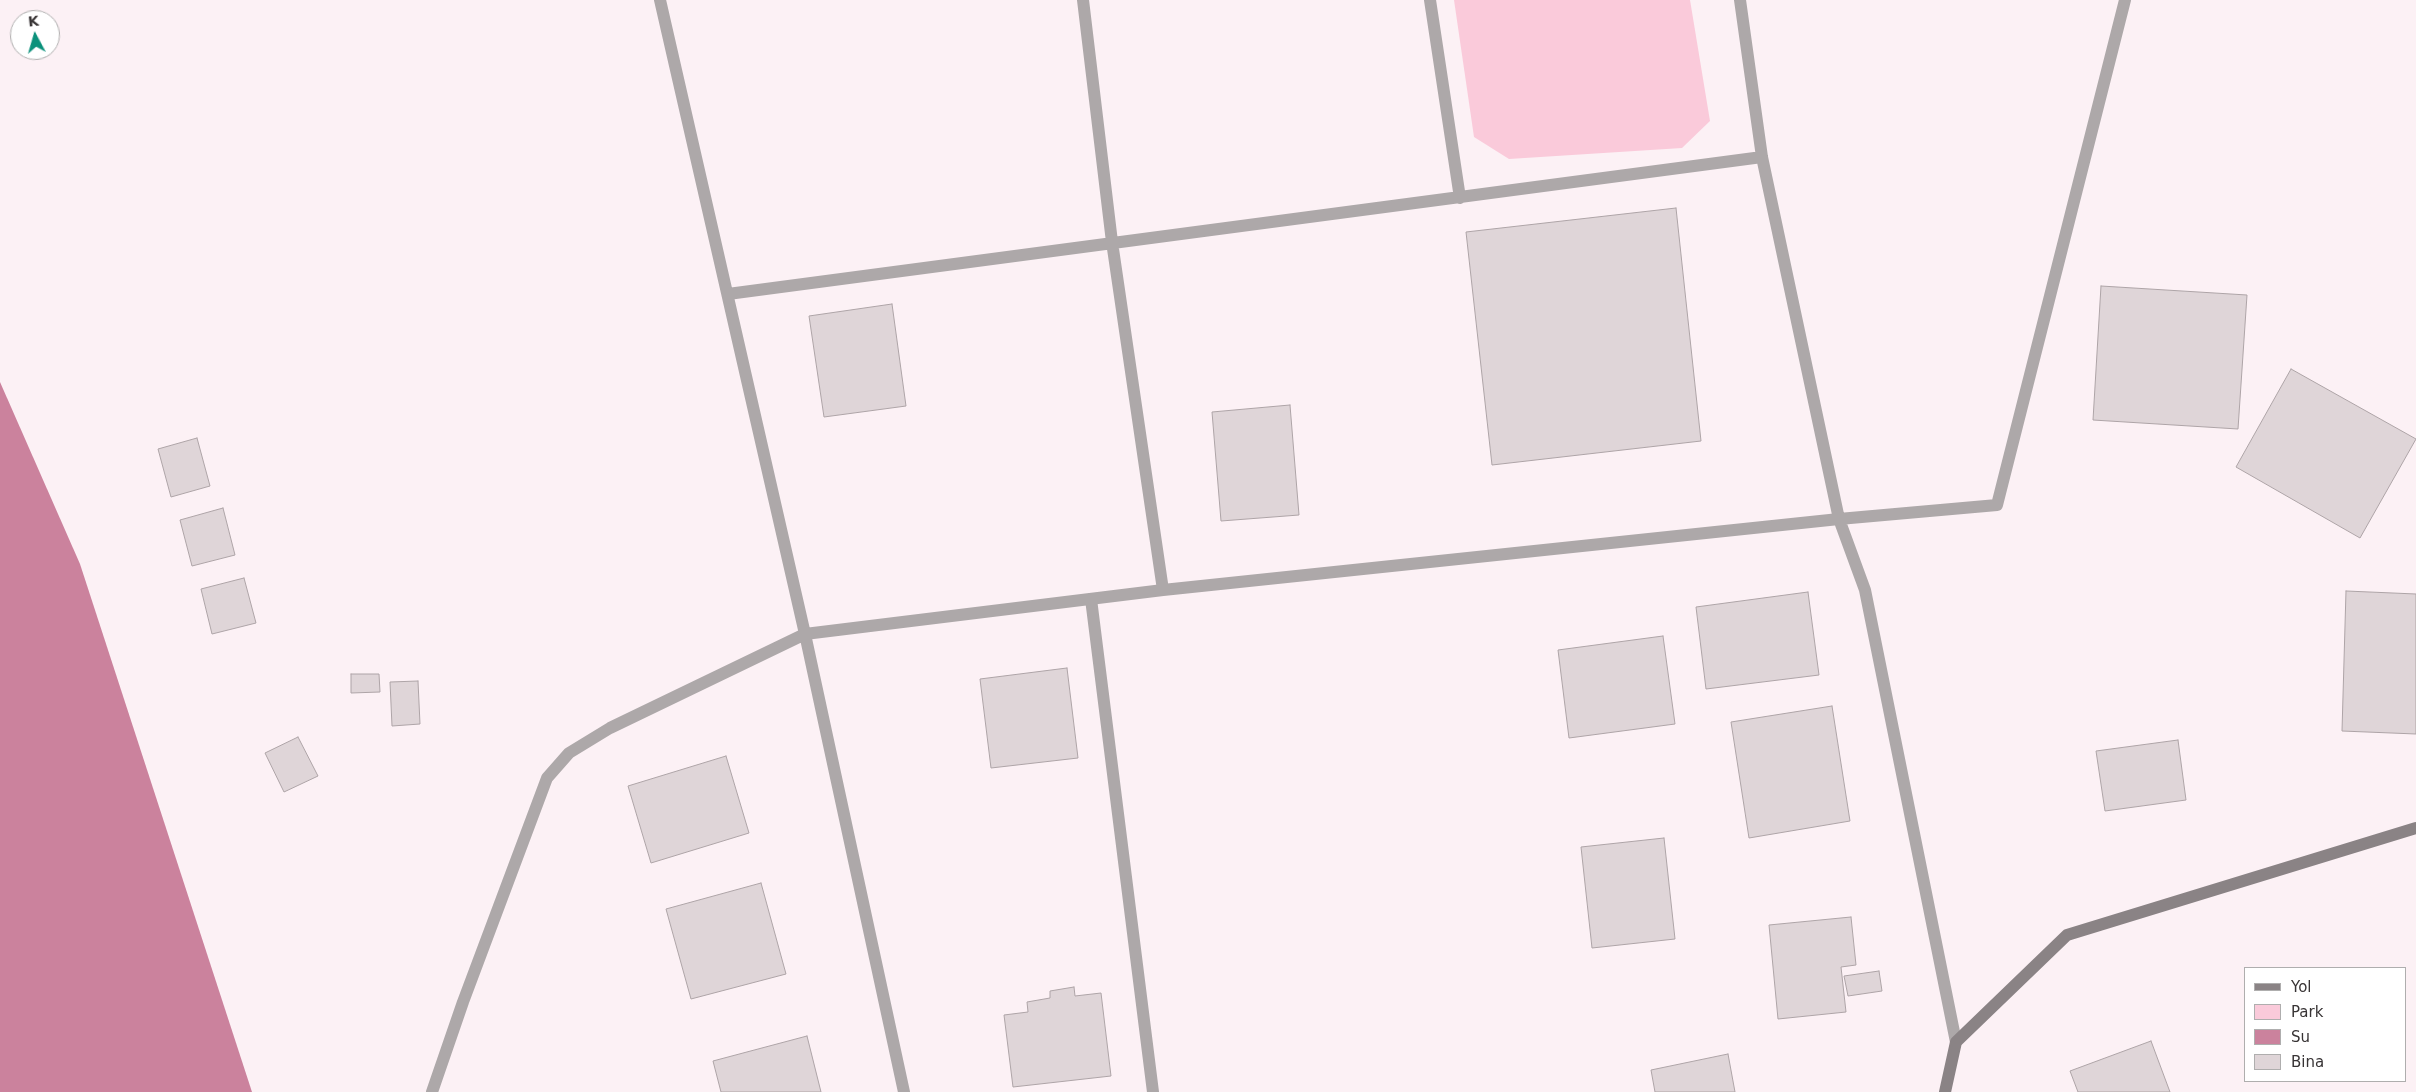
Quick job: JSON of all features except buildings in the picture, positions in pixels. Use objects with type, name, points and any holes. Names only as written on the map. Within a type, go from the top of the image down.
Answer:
[{"type":"street","points":[[660,0],[805,634],[904,1092]]},
{"type":"street","points":[[1083,0],[1112,242],[1163,590]]},
{"type":"street","points":[[1430,0],[1460,198]]},
{"type":"street","points":[[1740,0],[1762,157],[1839,519],[1865,590],[1956,1042],[1944,1092]]},
{"type":"street","points":[[432,1092],[463,1002],[547,778],[569,753],[610,728],[805,634],[1163,590],[1839,519],[1997,505],[2125,0]]},
{"type":"street","points":[[728,294],[1762,157]]},
{"type":"street","points":[[1091,599],[1153,1092]]},
{"type":"street","points":[[1956,1042],[2067,935],[2416,828]]},
{"type":"green space","points":[[1454,0],[1690,0],[1710,121],[1682,148],[1509,159],[1474,137]]},
{"type":"water","points":[[0,382],[80,564],[252,1092],[0,1092]]}]
